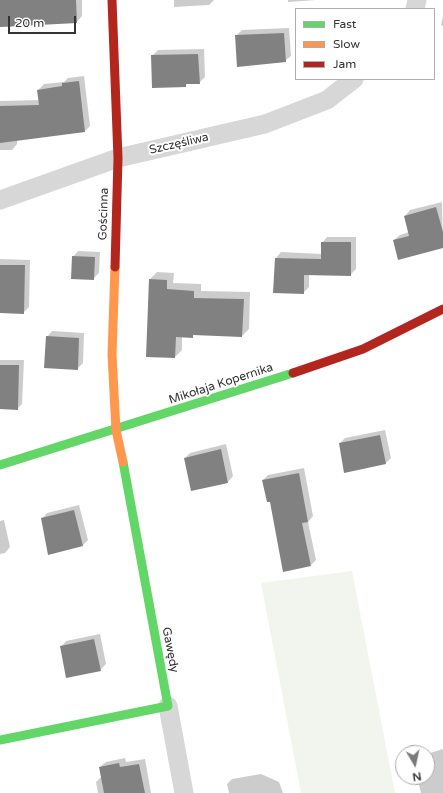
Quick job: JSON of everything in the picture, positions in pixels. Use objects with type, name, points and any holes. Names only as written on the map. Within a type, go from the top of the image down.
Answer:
[{"type":"street","name":"Gościnna","points":[[112,0],[118,158],[112,355],[116,430]]},
{"type":"street","name":"Szczęśliwa","points":[[0,200],[118,158],[265,124],[327,100],[353,80]]},
{"type":"street","name":"Mikołaja Kopernika","points":[[0,465],[116,430],[319,365],[363,349],[443,309]]},
{"type":"street","name":"Gawędy","points":[[116,430],[124,464],[168,706]]},
{"type":"street","points":[[0,740],[168,706],[184,793]]},
{"type":"shaded area","points":[[352,571],[395,793],[301,793],[261,583]]},
{"type":"building","points":[[0,0],[76,0],[77,23],[0,27]]},
{"type":"building","points":[[284,33],[286,62],[237,67],[235,35]]},
{"type":"building","points":[[198,54],[200,84],[186,84],[186,87],[152,88],[151,55]]},
{"type":"building","points":[[79,81],[85,132],[0,143],[0,106],[39,105],[37,90],[62,86],[62,83]]},
{"type":"building","points":[[436,207],[443,232],[443,248],[398,260],[393,240],[409,236],[404,216]]},
{"type":"building","points":[[321,242],[351,242],[351,276],[304,275],[304,294],[273,293],[275,258],[321,259]]},
{"type":"building","points":[[72,256],[95,257],[94,280],[71,279]]},
{"type":"building","points":[[0,265],[25,265],[24,314],[0,313]]},
{"type":"building","points":[[149,279],[167,280],[167,289],[194,291],[194,298],[244,299],[242,337],[193,335],[193,338],[176,337],[175,358],[146,357]]},
{"type":"building","points":[[46,336],[79,338],[78,370],[44,368]]},
{"type":"building","points":[[0,365],[19,365],[18,410],[0,409]]},
{"type":"building","points":[[380,435],[386,464],[344,473],[339,443]]},
{"type":"building","points":[[221,449],[228,483],[191,491],[184,458]]},
{"type":"building","points":[[299,473],[308,522],[302,523],[311,566],[283,572],[270,502],[267,502],[262,480]]},
{"type":"building","points":[[74,510],[83,546],[48,555],[41,518]]},
{"type":"building","points":[[94,639],[101,671],[66,678],[60,646]]},
{"type":"building","points":[[119,763],[120,767],[139,764],[145,793],[104,793],[99,767]]},
{"type":"traffic: fast","points":[[0,465],[293,373]]},
{"type":"traffic: fast","points":[[0,740],[168,706],[123,462]]},
{"type":"traffic: slow","points":[[115,267],[112,355],[116,430],[123,462]]},
{"type":"traffic: jam","points":[[112,0],[118,158],[115,267]]},
{"type":"traffic: jam","points":[[293,373],[363,349],[443,309]]}]
